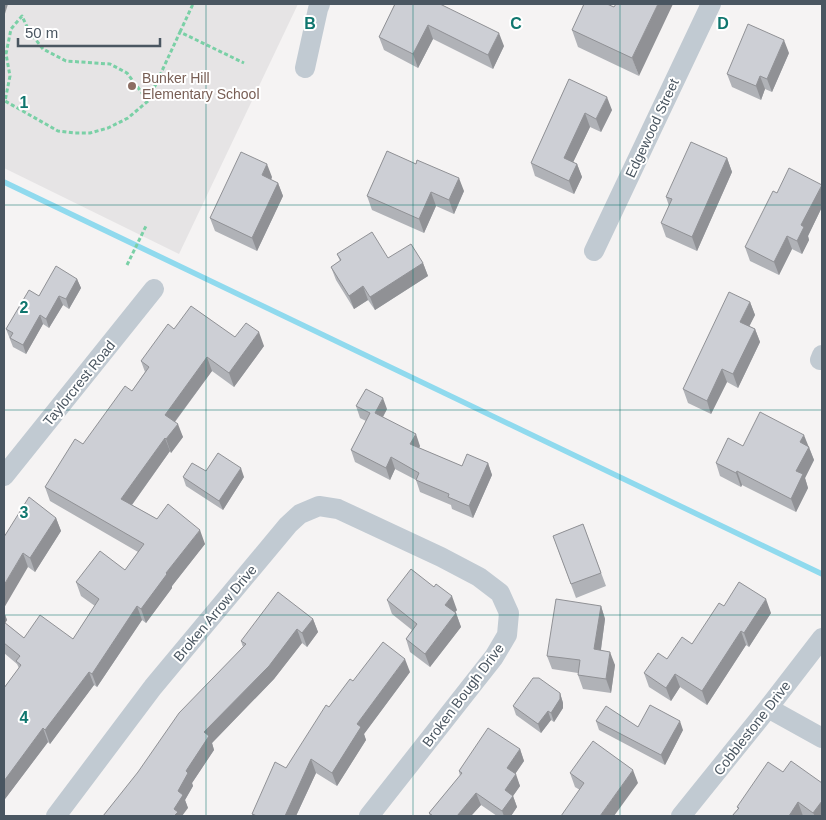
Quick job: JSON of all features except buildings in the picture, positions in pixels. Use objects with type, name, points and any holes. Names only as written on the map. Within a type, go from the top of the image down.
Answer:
[{"type":"street","points":[[305,68],[320,4]]},
{"type":"street","name":"Edgewood Street","points":[[594,251],[711,4]]},
{"type":"street","name":"Taylorcrest Road","points":[[4,476],[154,289]]},
{"type":"street","name":"Broken Arrow Drive","points":[[56,816],[153,687],[288,525],[300,514],[319,506],[338,509],[418,546]]},
{"type":"street","name":"Broken Bough Drive","points":[[369,816],[494,657],[507,635],[509,613],[500,593],[479,577],[418,546]]},
{"type":"street","name":"Cobblestone Drive","points":[[681,816],[822,638]]},
{"type":"street","points":[[768,708],[822,738]]},
{"type":"path","points":[[148,101],[127,73],[110,64],[66,61],[43,49],[29,31],[22,16],[11,29],[6,54],[10,76],[5,101],[58,131],[90,133],[108,128],[128,118],[148,101],[193,4]]},
{"type":"path","points":[[180,32],[244,63]]},
{"type":"path","points":[[127,265],[146,226]]},
{"type":"shaded area","name":"Bunker Hill Elementary School","points":[[4,4],[298,4],[179,254],[4,168]]},
{"type":"waterway","points":[[4,182],[822,574]]},
{"type":"place","name":"Bunker Hill Elementary School","points":[[132,86]]}]
